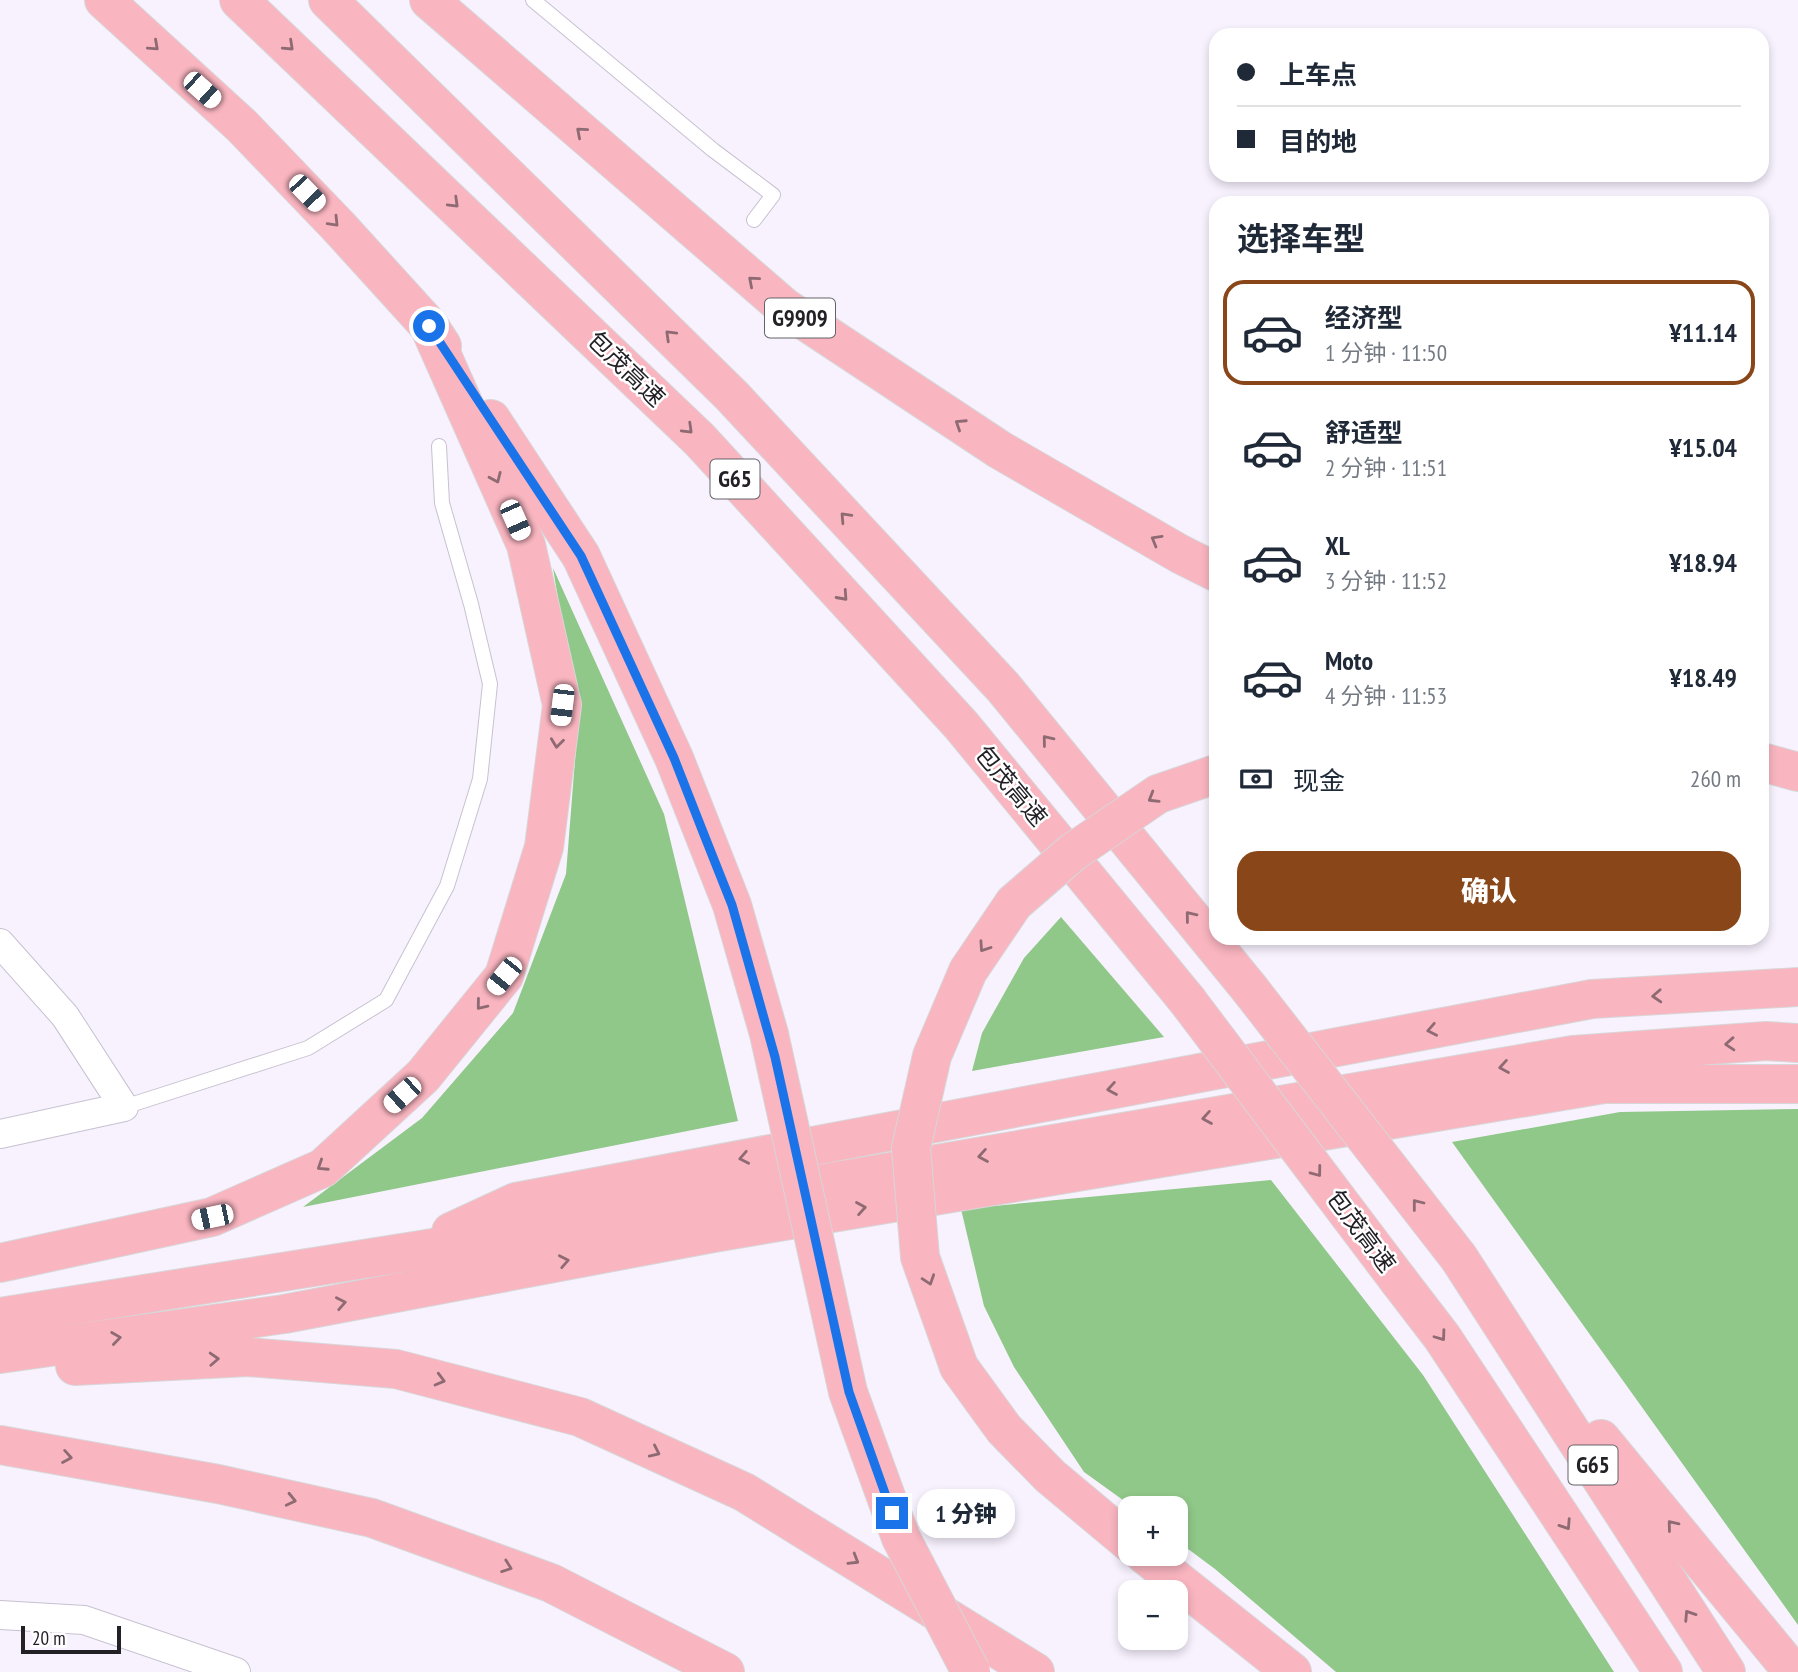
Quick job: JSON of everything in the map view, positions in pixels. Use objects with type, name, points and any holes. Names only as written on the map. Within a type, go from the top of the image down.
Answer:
[{"type":"highway","points":[[104,0],[242,126],[429,326],[581,556],[679,771],[732,905],[769,1034],[849,1392],[901,1538],[971,1672]]},
{"type":"highway","name":"包茂高速","points":[[239,0],[700,440],[961,725],[1187,1000],[1442,1337],[1663,1672]]},
{"type":"highway","name":"G65","points":[[328,0],[732,396],[1003,687],[1209,939]]},
{"type":"highway","name":"G9909","points":[[429,0],[784,307],[1000,450],[1209,568]]},
{"type":"highway","points":[[0,1263],[212,1217],[323,1168],[422,1076],[504,976],[544,847],[562,705],[526,545],[429,326]]},
{"type":"highway","points":[[1769,764],[1798,772]]},
{"type":"highway","points":[[1118,1533],[1041,1466],[1004,1429],[959,1367],[920,1257],[911,1148],[932,1056],[968,971],[1014,903],[1073,852],[1158,794],[1209,776]]},
{"type":"highway","name":"G65","points":[[1214,945],[1459,1258],[1726,1672]]},
{"type":"highway","points":[[409,1252],[516,1202],[911,1126],[1592,999],[1798,987]]},
{"type":"highway","points":[[0,1317],[409,1252],[1573,1055],[1766,1041],[1798,1043]]},
{"type":"highway","points":[[0,1354],[284,1314],[713,1233],[1604,1084],[1798,1084]]},
{"type":"highway","points":[[1488,1302],[1793,1672]]},
{"type":"highway","points":[[0,1378],[68,1367],[248,1357],[396,1369],[580,1417],[744,1492],[1035,1672]]},
{"type":"highway","points":[[0,1445],[218,1484],[372,1518],[551,1583],[725,1672]]},
{"type":"highway","points":[[1159,1566],[1292,1672]]},
{"type":"street","points":[[0,943],[65,1016],[124,1107],[0,1134]]},
{"type":"street","points":[[0,1615],[84,1620],[236,1672]]},
{"type":"lane","points":[[533,0],[713,150],[773,195],[754,220]]},
{"type":"lane","points":[[124,1107],[308,1048],[386,1000],[447,886],[480,779],[490,684],[471,604],[442,503],[439,446]]},
{"type":"green space","points":[[553,568],[664,814],[738,1121],[303,1207],[422,1118],[513,1013],[566,874],[578,722]]},
{"type":"green space","points":[[1061,917],[1164,1037],[972,1071],[982,1033],[1024,958]]},
{"type":"green space","points":[[1798,1109],[1798,1625],[1452,1142],[1620,1112]]},
{"type":"green space","points":[[1271,1180],[1423,1375],[1614,1672],[1336,1672],[1188,1549],[1188,1496],[1118,1496],[1084,1472],[1014,1367],[984,1306],[961,1209]]},
{"type":"route","points":[[429,326],[581,556],[674,758],[732,905],[775,1057],[849,1392],[892,1513]]}]
